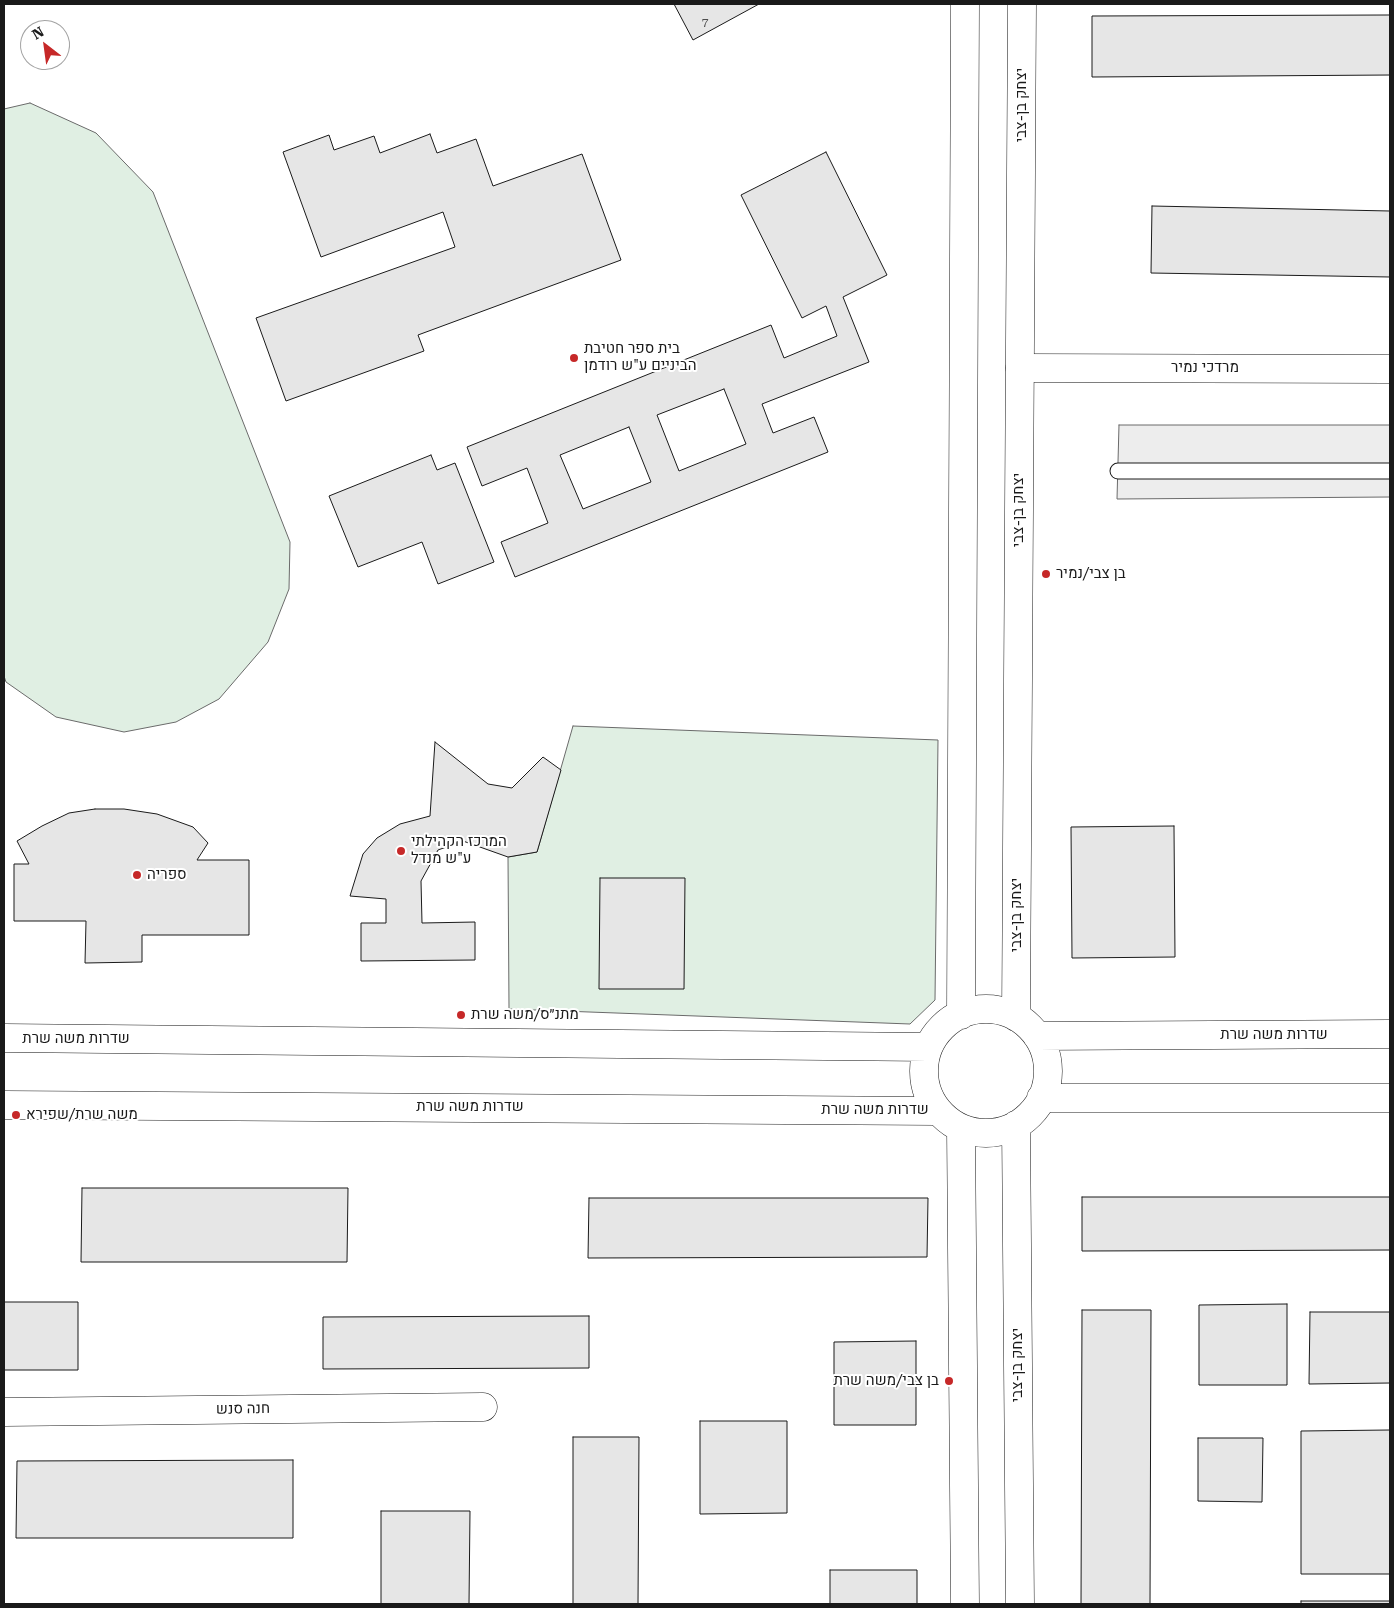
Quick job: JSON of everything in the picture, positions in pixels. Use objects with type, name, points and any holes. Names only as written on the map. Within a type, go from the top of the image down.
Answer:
[{"type":"street","points":[[960,1015],[965,4]]},
{"type":"street","name":"יצחק בן-צבי","points":[[1016,1017],[1022,4]]},
{"type":"street","name":"מרדכי נמיר","points":[[1020,368],[1390,369]]},
{"type":"street","points":[[989,1009],[1003,1011],[1016,1017],[1037,1036],[1044,1050],[1048,1066],[1047,1083],[1042,1098],[1031,1114],[1016,1125],[998,1132],[980,1133],[961,1128],[948,1121],[937,1110],[928,1096],[924,1080],[924,1063],[928,1047],[936,1034],[947,1022],[974,1010],[989,1009]]},
{"type":"street","name":"שדרות משה שרת","points":[[1037,1036],[1390,1034]]},
{"type":"street","name":"שדרות משה שרת","points":[[4,1038],[928,1047]]},
{"type":"street","points":[[1042,1098],[1390,1098]]},
{"type":"street","name":"שדרות משה שרת","points":[[4,1105],[937,1110]]},
{"type":"street","name":"יצחק בן-צבי","points":[[1016,1125],[1020,1604]]},
{"type":"street","points":[[961,1128],[964,1604]]},
{"type":"street","name":"חנה סנש","points":[[4,1412],[483,1407]]},
{"type":"lane","points":[[1118,471],[1390,470]]},
{"type":"green space","points":[[30,103],[96,133],[153,192],[290,542],[289,589],[268,642],[219,699],[176,722],[124,732],[56,717],[6,682],[4,676],[4,109]]},
{"type":"green space","points":[[573,726],[938,740],[935,1000],[910,1024],[509,1009],[508,857],[537,852]]},
{"type":"shaded area","points":[[1119,425],[1390,425],[1390,497],[1117,499]]},
{"type":"building","points":[[674,4],[759,4],[693,40]]},
{"type":"building","points":[[1390,15],[1390,75],[1092,77],[1092,16]]},
{"type":"building","points":[[430,134],[437,153],[476,139],[493,186],[582,154],[621,260],[418,335],[424,351],[286,401],[256,318],[455,247],[443,212],[321,257],[283,152],[329,135],[334,150],[374,136],[380,153]]},
{"type":"building","points":[[826,152],[887,275],[843,297],[869,362],[762,404],[773,433],[814,417],[828,452],[515,577],[501,542],[548,523],[527,468],[482,486],[467,447],[771,325],[784,358],[837,336],[826,306],[802,318],[741,195]],"holes":[[[724,389],[746,444],[679,471],[657,415]],[[629,427],[651,482],[583,509],[560,455]]]},
{"type":"building","points":[[1152,206],[1390,211],[1390,277],[1151,273]]},
{"type":"building","points":[[431,455],[437,470],[455,463],[494,562],[438,584],[422,542],[358,567],[329,496]]},
{"type":"building","name":"המרכז הקהילתי ע\"ש מנדל","points":[[435,742],[488,784],[512,788],[543,757],[561,770],[537,852],[508,857],[463,841],[438,850],[421,881],[422,923],[475,922],[475,960],[361,961],[361,923],[386,923],[386,899],[350,896],[363,854],[377,838],[400,824],[430,816]]},
{"type":"building","points":[[95,809],[124,809],[157,814],[193,827],[208,843],[197,860],[249,860],[249,935],[142,935],[142,962],[85,963],[86,921],[14,921],[14,864],[29,864],[17,841],[69,813]]},
{"type":"building","points":[[1174,826],[1175,957],[1072,958],[1071,827]]},
{"type":"building","points":[[600,878],[685,878],[684,989],[599,989]]},
{"type":"building","points":[[82,1188],[348,1188],[347,1262],[81,1262]]},
{"type":"building","points":[[1082,1197],[1390,1197],[1390,1250],[1082,1251]]},
{"type":"building","points":[[589,1198],[928,1198],[927,1257],[588,1258]]},
{"type":"building","points":[[4,1302],[78,1302],[78,1370],[4,1370]]},
{"type":"building","points":[[1287,1304],[1287,1385],[1199,1385],[1199,1305]]},
{"type":"building","points":[[1082,1310],[1151,1310],[1150,1604],[1081,1604]]},
{"type":"building","points":[[1310,1312],[1390,1312],[1390,1383],[1309,1384]]},
{"type":"building","points":[[589,1316],[589,1368],[323,1369],[323,1317]]},
{"type":"building","points":[[916,1341],[916,1425],[834,1425],[834,1342]]},
{"type":"building","points":[[700,1421],[787,1421],[787,1513],[700,1514]]},
{"type":"building","points":[[1390,1430],[1390,1574],[1301,1574],[1301,1431]]},
{"type":"building","points":[[573,1437],[639,1437],[638,1604],[573,1604]]},
{"type":"building","points":[[1198,1438],[1263,1438],[1262,1502],[1198,1501]]},
{"type":"building","points":[[293,1460],[293,1538],[16,1538],[17,1461]]},
{"type":"building","points":[[381,1511],[470,1511],[469,1604],[381,1604]]},
{"type":"building","points":[[830,1570],[917,1570],[917,1604],[830,1604]]},
{"type":"building","points":[[1301,1601],[1390,1601],[1390,1604],[1301,1604]]},
{"type":"place","name":"בית ספר חטיבת הביניים ע\"ש רודמן","points":[[574,358]]},
{"type":"place","name":"בן צבי/נמיר","points":[[1046,574]]},
{"type":"place","name":"המרכז הקהילתי ע\"ש מנדל","points":[[401,851]]},
{"type":"place","name":"ספריה","points":[[137,875]]},
{"type":"place","name":"מתנ״ס/משה שרת","points":[[461,1015]]},
{"type":"place","name":"משה שרת/שפירא","points":[[16,1115]]},
{"type":"place","name":"בן צבי/משה שרת","points":[[949,1381]]}]
